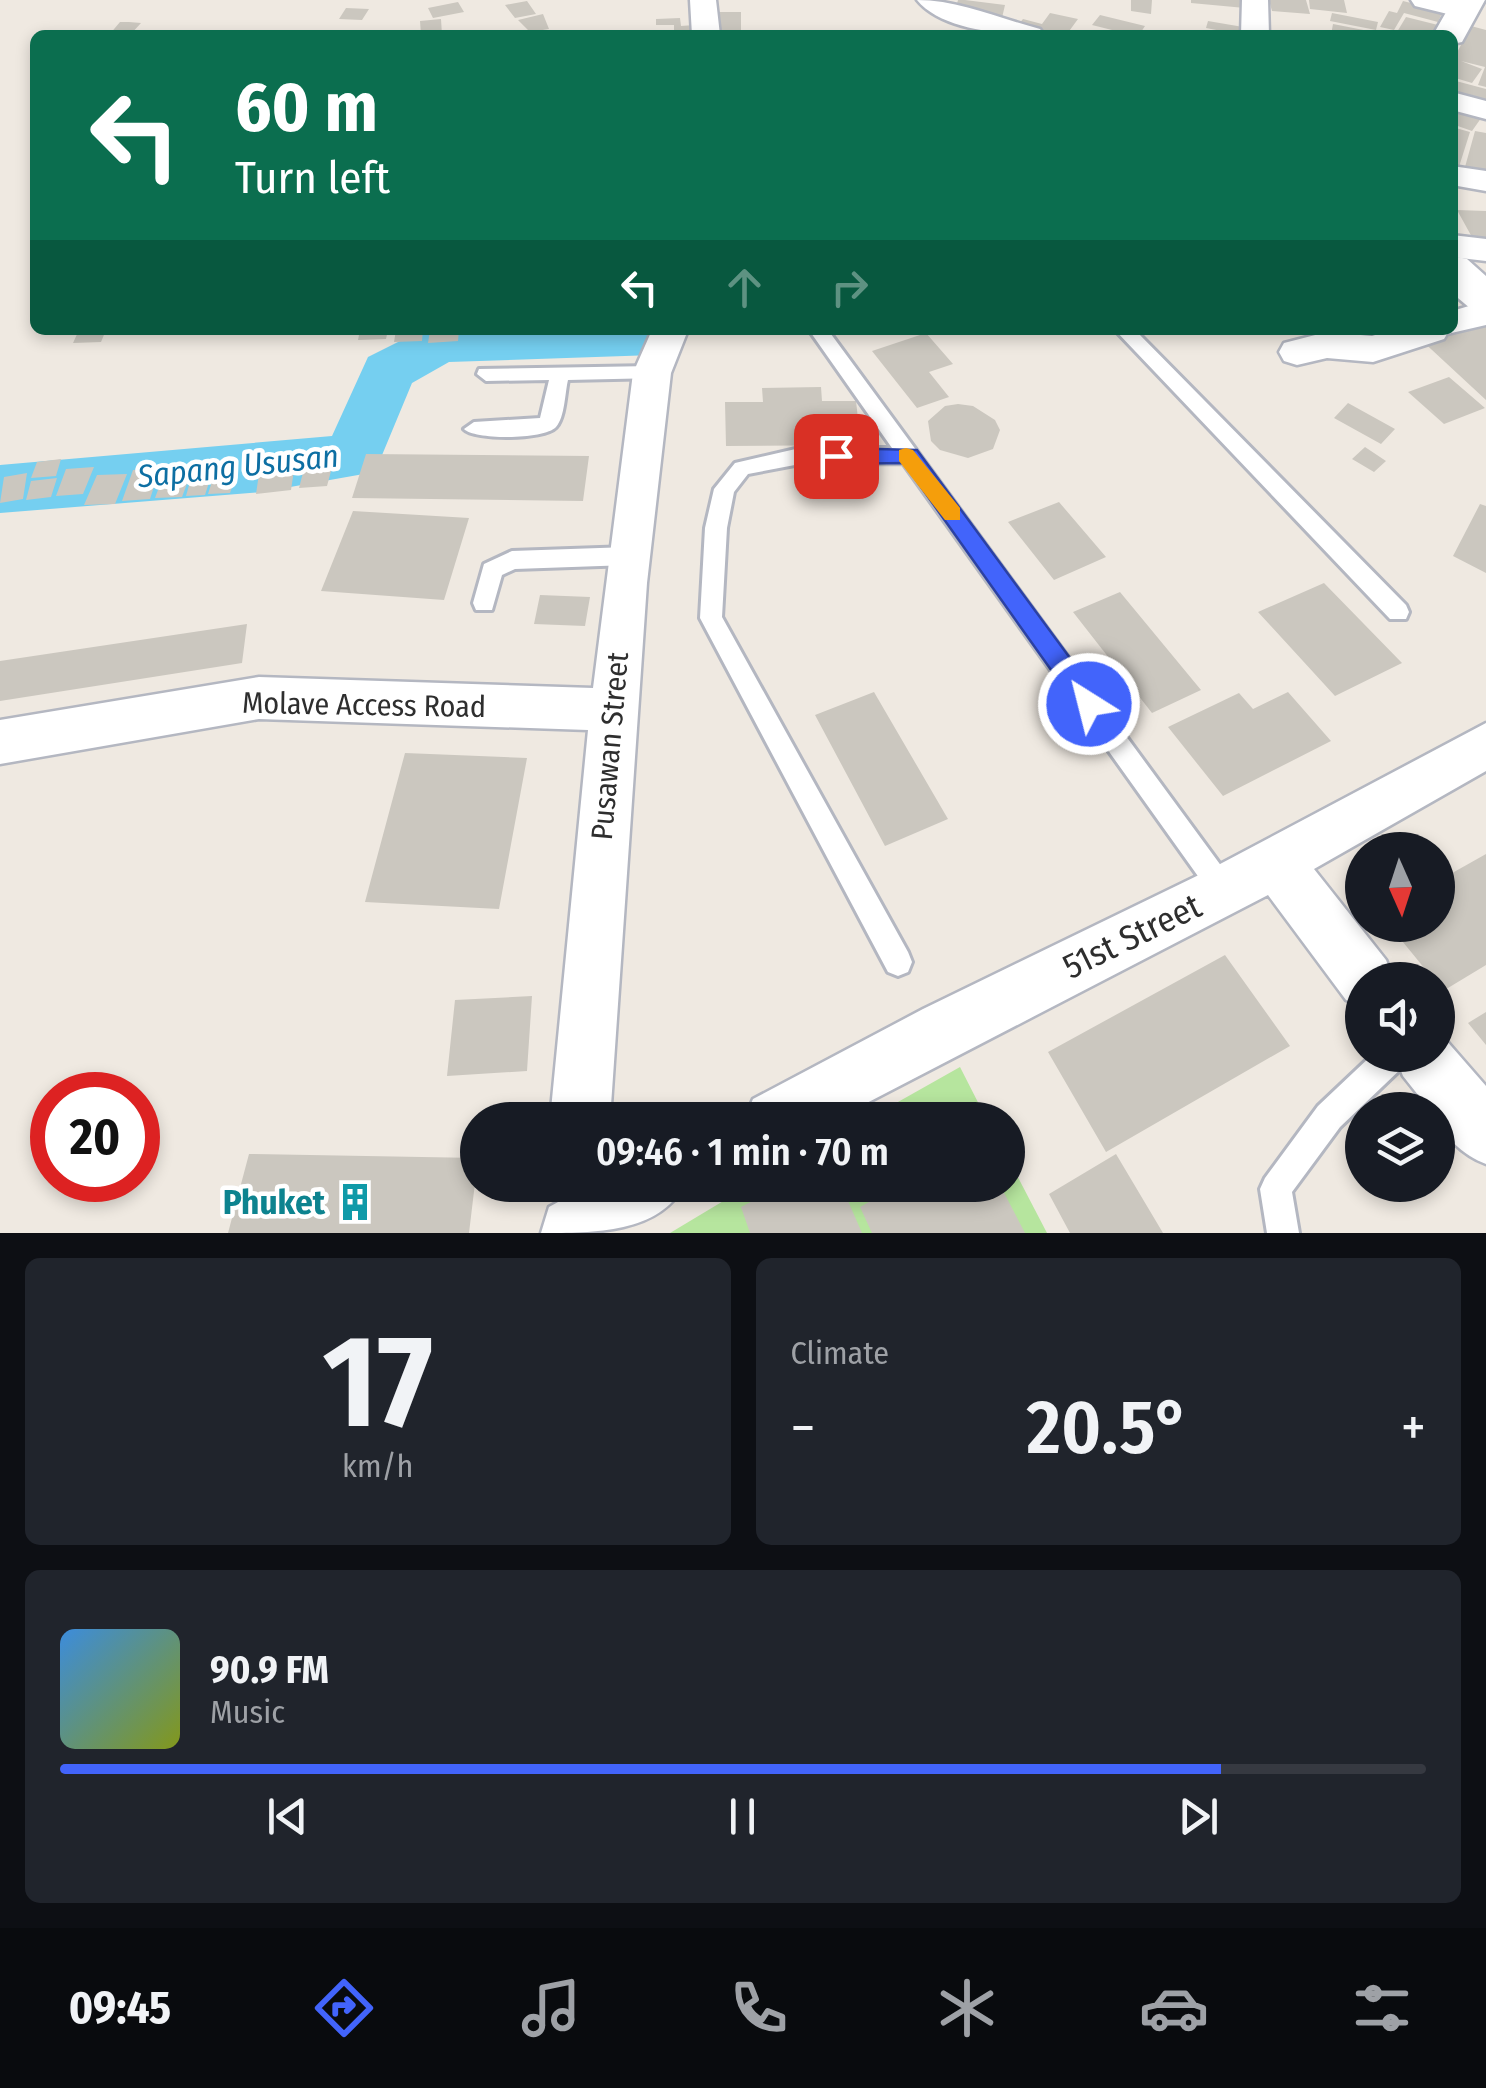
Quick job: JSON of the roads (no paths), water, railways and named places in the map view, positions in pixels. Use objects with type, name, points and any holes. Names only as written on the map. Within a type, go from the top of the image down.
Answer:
[{"type":"street","points":[[703,0],[706,30]]},
{"type":"street","points":[[930,0],[971,19],[1012,30]]},
{"type":"street","points":[[1254,30],[1255,0]]},
{"type":"street","points":[[1424,0],[1461,15]]},
{"type":"street","points":[[1458,103],[1486,110]]},
{"type":"street","points":[[1458,176],[1486,181]]},
{"type":"street","points":[[1458,247],[1486,250]]},
{"type":"street","points":[[1458,275],[1486,299]]},
{"type":"street","points":[[1458,321],[1486,312]]},
{"type":"street","points":[[1297,352],[1327,345],[1373,349],[1416,335]]},
{"type":"street","name":"Pusawan Street","points":[[581,1102],[612,710],[629,556],[661,352]]},
{"type":"street","name":"Molave Access Road","points":[[0,742],[259,698],[612,710]]},
{"type":"street","name":"51st Street","points":[[807,1102],[942,1029],[1224,891],[1486,746]]},
{"type":"street","points":[[1274,862],[1352,962]]},
{"type":"street","points":[[1437,1072],[1486,1134]]},
{"type":"street","points":[[572,1216],[609,1202]]},
{"type":"lane","points":[[822,335],[1224,891]]},
{"type":"lane","points":[[1129,335],[1398,612]]},
{"type":"lane","points":[[486,374],[560,375],[661,352]]},
{"type":"lane","points":[[474,429],[538,428],[549,422],[560,375]]},
{"type":"lane","points":[[898,962],[711,618],[716,528],[724,489],[742,468],[800,456],[910,455]]},
{"type":"lane","points":[[484,603],[492,570],[512,560],[629,556]]},
{"type":"lane","points":[[1282,1233],[1276,1189],[1307,1139],[1353,1087],[1373,1072]]},
{"type":"waterway","name":"Sapang Ususan","points":[[0,489],[262,469],[354,456],[388,371],[439,344],[654,336]]},
{"type":"place","name":"Phuket","points":[[355,1202]]}]
